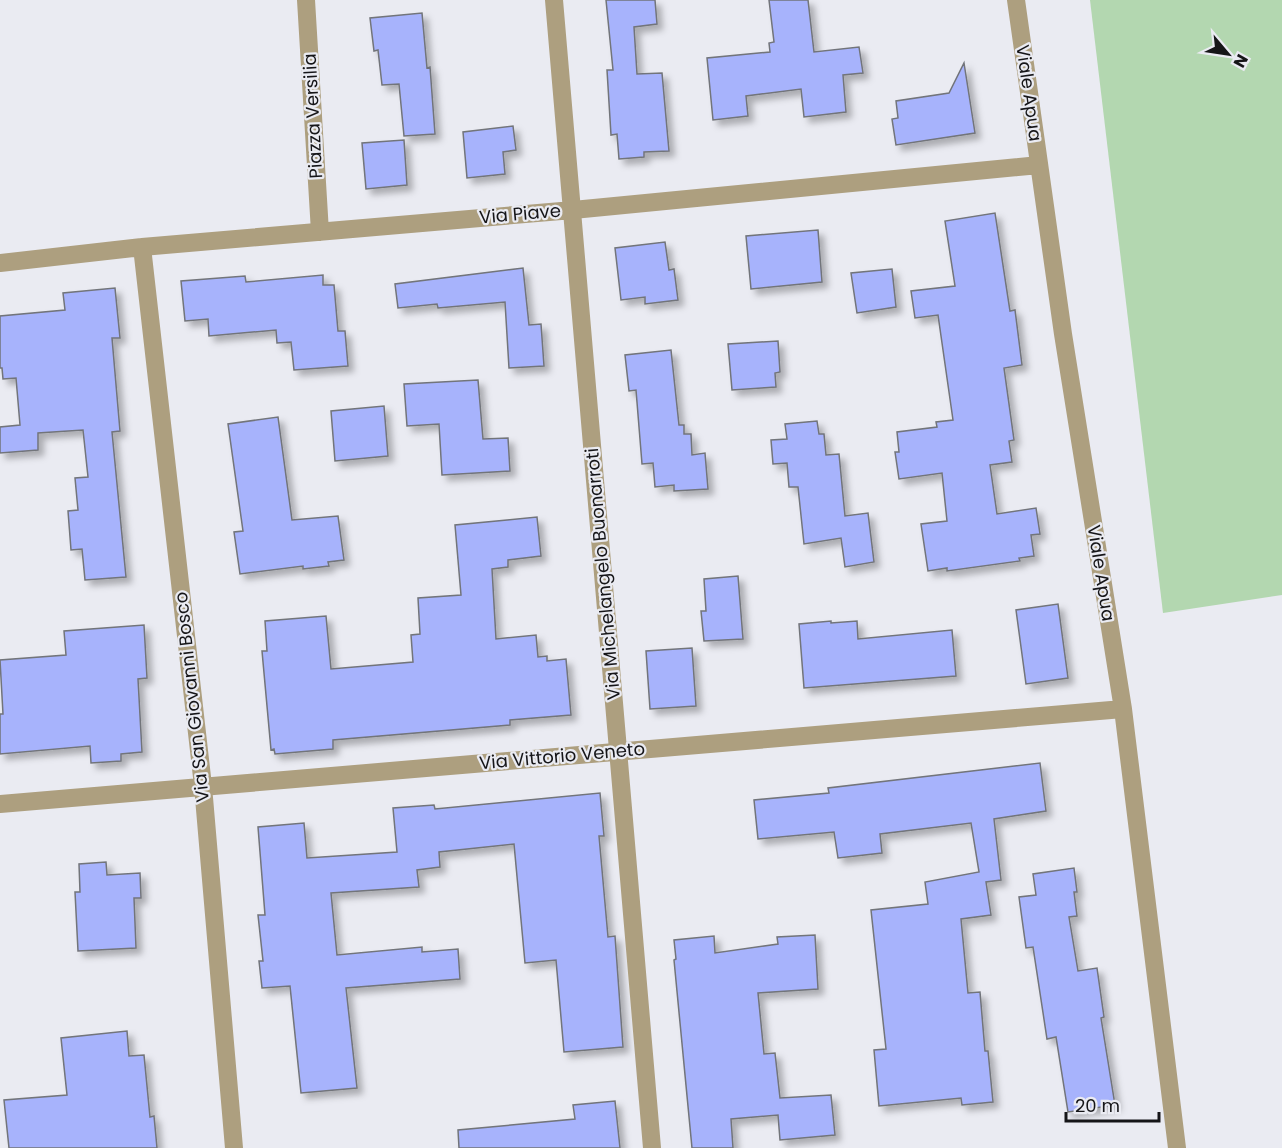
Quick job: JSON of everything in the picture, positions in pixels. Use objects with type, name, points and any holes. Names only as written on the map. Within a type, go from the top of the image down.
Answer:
[{"type":"street","name":"Piazza Versilia","points":[[306,0],[320,232]]},
{"type":"street","name":"Via Michelangelo Buonarroti","points":[[554,0],[652,1148]]},
{"type":"street","name":"Viale Apua","points":[[1016,0],[1063,334],[1123,710],[1177,1148]]},
{"type":"street","name":"Via Piave","points":[[0,263],[142,247],[573,210],[1039,165]]},
{"type":"street","name":"Via San Giovanni Bosco","points":[[142,247],[202,786],[234,1148]]},
{"type":"street","name":"Via Vittorio Veneto","points":[[0,804],[1123,710]]},
{"type":"green space","points":[[1090,0],[1282,0],[1282,595],[1163,613]]},
{"type":"building","points":[[606,0],[655,0],[657,24],[634,27],[637,74],[662,73],[669,151],[644,152],[644,157],[619,159],[617,134],[611,135],[607,70],[613,70]]},
{"type":"building","points":[[769,0],[808,0],[814,52],[859,47],[863,73],[843,75],[846,112],[804,117],[801,89],[746,96],[748,116],[713,120],[707,58],[770,52],[769,43],[774,42]]},
{"type":"building","points":[[422,13],[427,68],[430,67],[435,134],[404,136],[399,84],[382,85],[378,50],[374,51],[370,18]]},
{"type":"building","points":[[964,63],[975,133],[896,145],[892,119],[898,118],[896,101],[949,93]]},
{"type":"building","points":[[513,126],[516,150],[503,152],[505,174],[467,178],[463,132]]},
{"type":"building","points":[[404,140],[407,185],[366,189],[362,143]]},
{"type":"building","points":[[995,213],[1010,311],[1015,310],[1022,365],[1004,368],[1014,440],[1009,441],[1012,462],[990,465],[997,514],[1036,508],[1040,534],[1031,535],[1034,556],[1019,558],[1020,561],[947,571],[947,568],[928,571],[921,524],[947,521],[942,473],[899,479],[895,452],[899,452],[897,432],[937,427],[936,422],[953,420],[938,315],[915,318],[911,291],[955,286],[945,221]]},
{"type":"building","points":[[818,230],[822,282],[751,289],[746,236]]},
{"type":"building","points":[[665,242],[669,270],[674,269],[678,300],[645,304],[645,297],[621,300],[615,248]]},
{"type":"building","points":[[523,268],[529,325],[541,324],[544,366],[509,368],[505,302],[438,308],[437,304],[398,308],[395,284]]},
{"type":"building","points":[[892,269],[896,307],[857,313],[851,273]]},
{"type":"building","points":[[323,275],[323,285],[334,285],[338,331],[345,331],[348,366],[294,370],[291,342],[277,343],[276,330],[209,336],[208,319],[185,321],[181,281],[245,276],[246,282]]},
{"type":"building","points":[[115,288],[120,338],[112,338],[120,431],[112,432],[126,577],[85,580],[82,549],[71,550],[68,511],[78,510],[75,478],[88,477],[83,430],[38,433],[38,450],[0,453],[0,427],[20,425],[16,378],[3,379],[2,368],[0,368],[0,316],[65,310],[63,293]]},
{"type":"building","points":[[778,341],[780,372],[775,373],[776,387],[732,390],[728,344]]},
{"type":"building","points":[[671,350],[679,425],[684,425],[684,434],[691,434],[692,455],[705,453],[708,489],[674,491],[674,485],[655,487],[653,463],[642,464],[636,390],[629,391],[625,355]]},
{"type":"building","points":[[478,380],[483,439],[508,438],[510,471],[442,475],[439,424],[407,426],[404,384]]},
{"type":"building","points":[[384,406],[388,456],[335,461],[331,411]]},
{"type":"building","points":[[278,417],[292,520],[338,516],[344,560],[328,562],[329,566],[303,569],[303,566],[240,574],[234,532],[243,531],[228,424]]},
{"type":"building","points":[[817,421],[819,434],[824,434],[826,455],[839,454],[845,516],[868,513],[874,562],[845,567],[841,538],[804,544],[798,487],[789,487],[787,463],[773,464],[771,440],[787,439],[785,424]]},
{"type":"building","points":[[537,517],[541,556],[508,560],[508,567],[492,569],[496,639],[536,635],[538,657],[547,656],[547,661],[566,659],[571,715],[510,720],[510,725],[333,740],[333,749],[275,754],[274,749],[271,750],[262,651],[267,651],[265,621],[326,616],[331,669],[413,662],[411,635],[420,634],[418,598],[461,595],[455,525]]},
{"type":"building","points":[[738,576],[743,639],[704,641],[701,611],[706,611],[704,579]]},
{"type":"building","points":[[1058,604],[1068,678],[1026,684],[1016,610]]},
{"type":"building","points":[[831,621],[831,623],[857,621],[858,639],[952,630],[956,676],[804,688],[799,624]]},
{"type":"building","points":[[144,625],[147,678],[138,679],[142,752],[121,754],[121,761],[91,763],[90,746],[0,754],[0,714],[3,714],[0,660],[66,655],[64,631]]},
{"type":"building","points":[[692,648],[696,706],[650,709],[646,651]]},
{"type":"building","points":[[1040,763],[1046,811],[994,819],[1001,880],[986,882],[991,915],[961,919],[968,993],[980,992],[985,1051],[988,1051],[993,1102],[962,1105],[961,1098],[879,1106],[874,1050],[886,1049],[871,910],[928,904],[925,882],[979,872],[971,823],[880,834],[882,853],[838,858],[834,832],[758,839],[754,800],[829,793],[828,788]]},
{"type":"building","points":[[600,793],[604,836],[599,836],[608,937],[615,936],[623,1047],[564,1052],[556,960],[525,963],[514,844],[439,852],[440,867],[417,870],[419,887],[331,893],[337,955],[422,947],[422,952],[458,949],[460,979],[346,988],[357,1088],[301,1093],[290,986],[262,988],[259,961],[263,961],[258,915],[265,915],[258,827],[304,823],[307,858],[397,852],[393,808],[434,805],[435,809]]},
{"type":"building","points":[[106,862],[107,875],[140,873],[141,898],[134,898],[136,948],[78,951],[75,892],[80,892],[79,864]]},
{"type":"building","points":[[1074,868],[1077,916],[1069,917],[1078,971],[1097,968],[1104,1017],[1101,1018],[1115,1105],[1068,1112],[1056,1037],[1047,1039],[1033,947],[1026,948],[1019,897],[1036,895],[1033,874]]},
{"type":"building","points":[[815,935],[818,989],[758,993],[764,1054],[775,1053],[780,1098],[831,1095],[835,1135],[780,1140],[778,1115],[731,1119],[733,1148],[692,1148],[674,940],[714,936],[715,953],[778,944],[777,937]]},
{"type":"building","points":[[127,1031],[129,1056],[144,1055],[150,1117],[154,1116],[157,1148],[9,1148],[4,1100],[67,1095],[61,1038]]},
{"type":"building","points":[[615,1101],[620,1148],[459,1148],[458,1130],[575,1119],[573,1105]]}]
